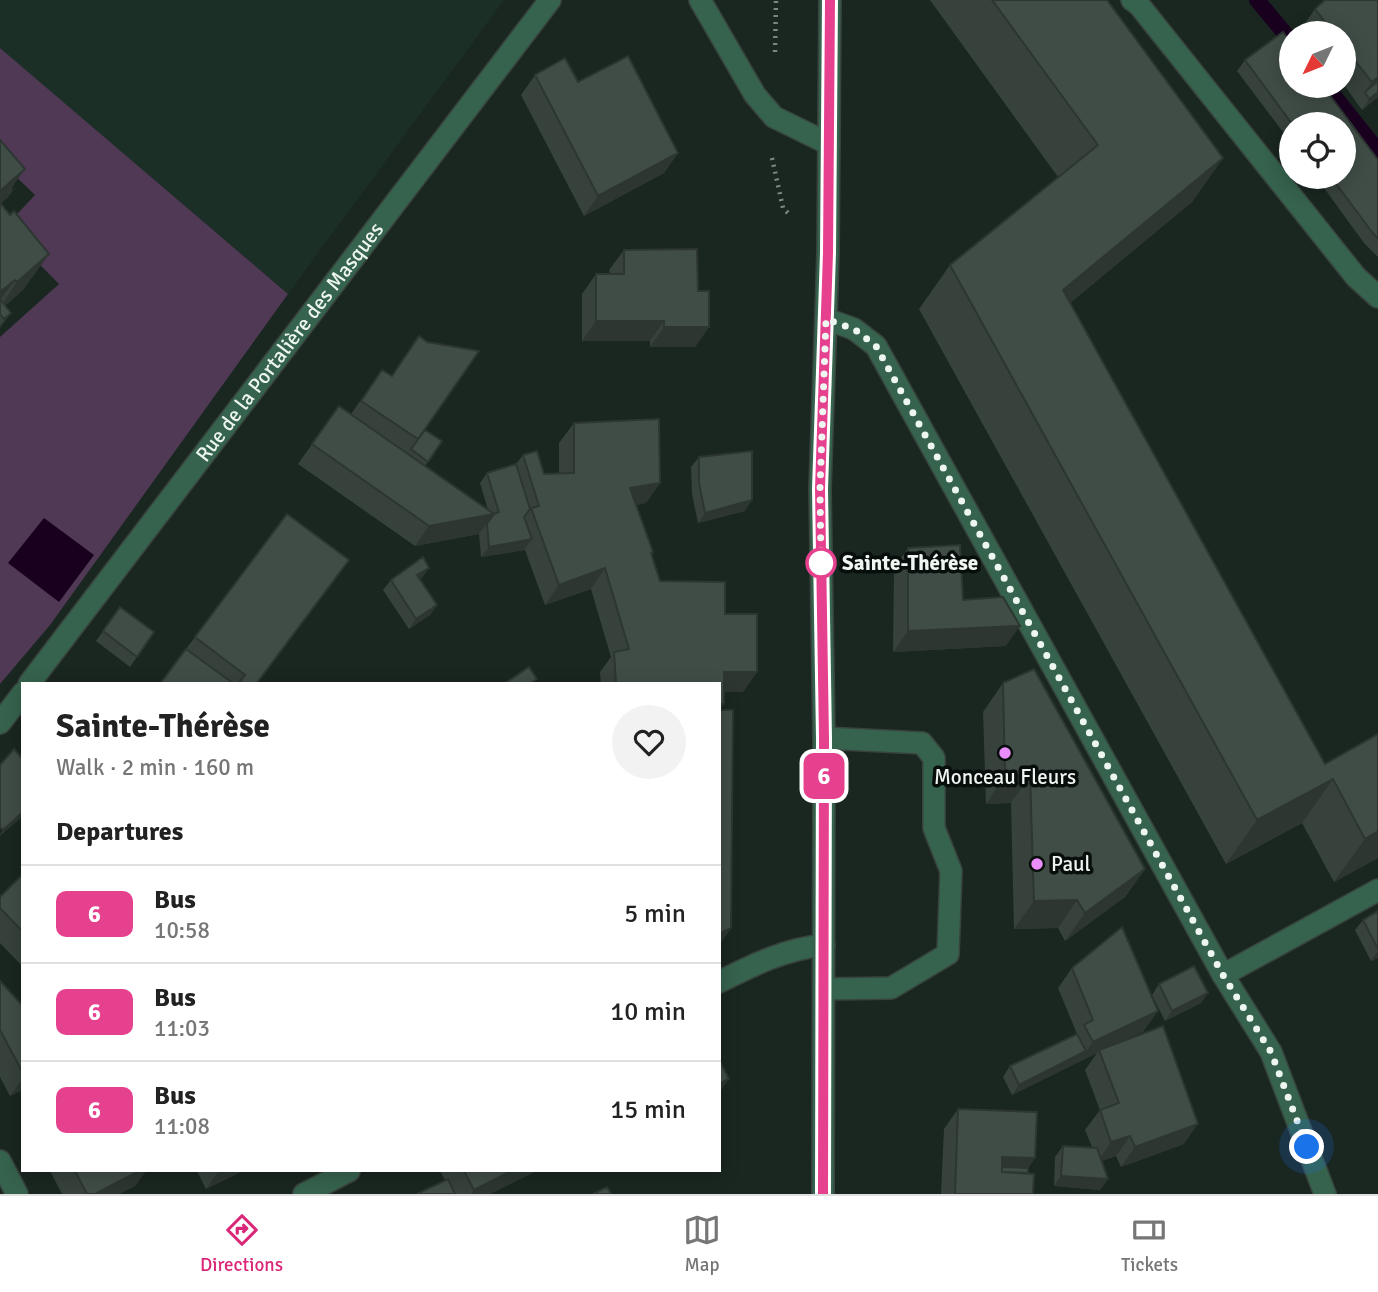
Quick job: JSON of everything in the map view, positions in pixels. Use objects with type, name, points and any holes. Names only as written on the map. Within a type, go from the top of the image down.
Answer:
[{"type":"street","name":"Rue de la Portalière des Masques","points":[[31,682],[550,0]]},
{"type":"street","points":[[700,0],[755,95],[774,117],[829,144]]},
{"type":"street","points":[[823,1194],[824,738],[820,489],[826,319],[830,0]]},
{"type":"street","points":[[1132,0],[1139,5],[1356,277],[1378,297]]},
{"type":"street","points":[[826,319],[854,329],[876,346],[1223,975],[1271,1052],[1325,1194]]},
{"type":"street","points":[[0,723],[21,696]]},
{"type":"street","points":[[824,738],[922,743],[934,758],[934,828],[951,871],[948,954],[891,988],[825,989]]},
{"type":"street","points":[[1223,975],[1378,890]]},
{"type":"street","points":[[721,981],[766,958],[794,948],[824,945]]},
{"type":"street","points":[[0,1161],[17,1194]]},
{"type":"street","points":[[303,1194],[347,1172]]},
{"type":"shaded area","points":[[0,0],[504,0],[288,294],[0,48]]},
{"type":"shaded area","points":[[0,48],[288,294],[50,625],[0,684],[0,337],[59,284],[4,228],[35,195],[0,161]]},
{"type":"shaded area","points":[[44,518],[94,555],[59,602],[8,563]]},
{"type":"building","points":[[992,0],[1107,0],[1223,158],[1063,290],[1325,764],[1378,734],[1378,831],[1365,839],[1333,779],[1257,820],[950,265],[1098,145]]},
{"type":"building","points":[[1325,0],[1378,0],[1378,77],[1372,82],[1356,62],[1356,21],[1324,21],[1315,9]]},
{"type":"building","points":[[1279,35],[1279,98],[1332,98],[1342,112],[1283,112],[1245,60]]},
{"type":"building","points":[[628,56],[678,153],[598,196],[535,75],[565,58],[578,82]]},
{"type":"building","points":[[1378,81],[1378,92],[1369,99],[1365,92]]},
{"type":"building","points":[[1356,130],[1378,160],[1378,239],[1340,189],[1356,189]]},
{"type":"building","points":[[0,140],[25,169],[0,191]]},
{"type":"building","points":[[0,203],[10,215],[14,211],[49,254],[17,282],[15,280],[0,292]]},
{"type":"building","points":[[697,249],[698,291],[709,291],[709,327],[664,327],[664,321],[596,321],[596,274],[624,274],[624,250]]},
{"type":"building","points":[[0,299],[11,313],[4,319],[0,314]]},
{"type":"building","points":[[419,336],[427,342],[479,351],[418,439],[361,401],[382,370],[392,376]]},
{"type":"building","points":[[339,406],[494,514],[429,526],[312,444]]},
{"type":"building","points":[[659,419],[660,483],[630,488],[653,552],[651,553],[660,581],[725,582],[725,614],[757,614],[757,672],[724,672],[724,704],[721,704],[721,682],[616,682],[614,652],[629,649],[605,568],[559,585],[531,508],[539,506],[523,455],[537,451],[544,474],[574,473],[574,423]]},
{"type":"building","points":[[425,430],[442,441],[428,462],[411,449]]},
{"type":"building","points":[[752,451],[752,500],[705,513],[699,483],[699,457]]},
{"type":"building","points":[[516,464],[530,509],[524,517],[532,539],[489,547],[487,524],[493,514],[499,512],[487,473]]},
{"type":"building","points":[[287,514],[349,560],[258,682],[240,681],[245,675],[195,637]]},
{"type":"building","points":[[960,545],[963,600],[1003,597],[1020,626],[908,631],[908,548]]},
{"type":"building","points":[[423,557],[429,568],[417,575],[437,605],[416,619],[391,580]]},
{"type":"building","points":[[120,607],[154,632],[137,657],[103,631]]},
{"type":"building","points":[[186,649],[231,682],[161,682]]},
{"type":"building","points":[[529,667],[537,679],[532,682],[507,682]]},
{"type":"building","points":[[1034,669],[1145,869],[1085,913],[1077,900],[1034,901],[1030,775],[1005,775],[1003,683]]},
{"type":"building","points":[[721,710],[733,710],[731,928],[721,933]]},
{"type":"building","points":[[14,749],[21,757],[21,814],[3,830],[0,827],[0,765]]},
{"type":"building","points":[[21,876],[21,930],[0,908],[0,897]]},
{"type":"building","points":[[1378,911],[1378,949],[1363,920]]},
{"type":"building","points":[[1122,927],[1158,1011],[1093,1042],[1084,1025],[1093,1020],[1072,968]]},
{"type":"building","points":[[1194,966],[1208,993],[1172,1011],[1159,984]]},
{"type":"building","points":[[0,981],[21,1004],[21,1069],[0,1030]]},
{"type":"building","points":[[1163,1026],[1198,1124],[1135,1147],[1130,1136],[1111,1142],[1100,1110],[1119,1103],[1099,1050]]},
{"type":"building","points":[[1077,1034],[1086,1051],[1019,1085],[1010,1066]]},
{"type":"building","points":[[721,1063],[729,1079],[721,1083]]},
{"type":"building","points":[[958,1109],[1037,1112],[1035,1158],[1002,1157],[1002,1172],[1034,1174],[1033,1194],[955,1194]]},
{"type":"building","points":[[1063,1146],[1097,1148],[1108,1179],[1061,1176]]},
{"type":"building","points":[[1002,1167],[1028,1168],[1028,1173],[1002,1172]]},
{"type":"building","points":[[76,1172],[137,1172],[95,1194],[87,1194]]},
{"type":"building","points":[[465,1172],[509,1172],[474,1190]]},
{"type":"building","points":[[448,1179],[455,1194],[417,1194]]},
{"type":"building","points":[[607,1187],[611,1194],[593,1194]]},
{"type":"waterway","points":[[1257,0],[1279,26]]},
{"type":"waterway","points":[[1336,98],[1378,151]]},
{"type":"bus line","name":"6","points":[[823,1194],[824,738],[820,489],[828,253],[830,0]]},
{"type":"place","name":"Sainte-Thérèse","points":[[821,563]]},
{"type":"place","name":"Monceau Fleurs","points":[[1005,753]]},
{"type":"place","name":"Paul","points":[[1037,864]]},
{"type":"route","points":[[821,563],[820,489],[826,319],[854,329],[876,346],[1223,975],[1271,1052],[1307,1147]]}]
